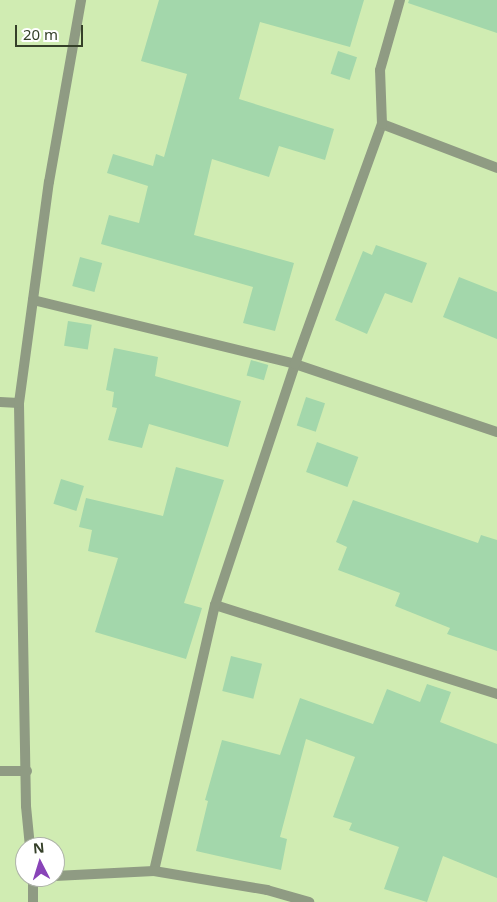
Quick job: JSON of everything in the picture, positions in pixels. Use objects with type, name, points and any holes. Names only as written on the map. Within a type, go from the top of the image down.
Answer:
[{"type":"street","points":[[29,837],[26,806],[27,771],[19,403],[49,182],[81,0]]},
{"type":"street","points":[[154,871],[215,605],[295,364],[382,124],[380,70],[400,0]]},
{"type":"street","points":[[382,124],[497,168]]},
{"type":"street","points":[[33,300],[295,364],[497,432]]},
{"type":"street","points":[[0,402],[19,403]]},
{"type":"street","points":[[215,605],[497,694]]},
{"type":"street","points":[[0,770],[27,771]]},
{"type":"street","points":[[65,875],[154,871],[267,890],[310,902]]},
{"type":"street","points":[[33,887],[33,902]]},
{"type":"building","points":[[159,0],[364,0],[350,47],[260,22],[239,99],[334,129],[325,160],[279,146],[269,177],[212,159],[194,235],[294,263],[275,331],[243,323],[253,287],[101,244],[109,215],[139,223],[148,186],[107,173],[113,154],[153,166],[156,154],[164,157],[187,74],[141,61]]},
{"type":"building","points":[[409,0],[497,0],[497,33],[408,3]]},
{"type":"building","points":[[338,51],[357,57],[350,80],[331,74]]},
{"type":"building","points":[[376,245],[427,263],[412,303],[385,293],[367,334],[335,320],[363,251],[372,255]]},
{"type":"building","points":[[80,257],[102,263],[94,292],[72,286]]},
{"type":"building","points":[[459,277],[497,292],[497,339],[443,317]]},
{"type":"building","points":[[68,321],[92,325],[88,349],[64,346]]},
{"type":"building","points":[[114,348],[158,357],[155,376],[241,401],[228,447],[149,424],[142,448],[108,440],[117,408],[112,407],[114,392],[106,390]]},
{"type":"building","points":[[251,360],[268,365],[264,380],[247,375]]},
{"type":"building","points":[[306,397],[325,403],[316,432],[297,426]]},
{"type":"building","points":[[317,442],[358,457],[347,487],[306,472]]},
{"type":"building","points":[[176,467],[224,480],[184,603],[202,608],[186,659],[95,632],[118,558],[88,551],[92,530],[79,527],[86,498],[163,516]]},
{"type":"building","points":[[61,479],[84,486],[76,511],[53,504]]},
{"type":"building","points":[[353,500],[478,543],[481,535],[497,540],[497,651],[447,634],[450,628],[395,606],[400,593],[338,570],[347,547],[336,542]]},
{"type":"building","points":[[231,656],[262,664],[253,699],[222,691]]},
{"type":"building","points":[[427,684],[451,692],[440,722],[497,744],[497,878],[443,856],[427,902],[384,889],[399,847],[349,830],[352,823],[333,817],[355,757],[306,739],[280,837],[287,839],[281,870],[196,851],[208,801],[205,800],[222,740],[280,755],[300,698],[373,724],[387,689],[420,702]]}]
